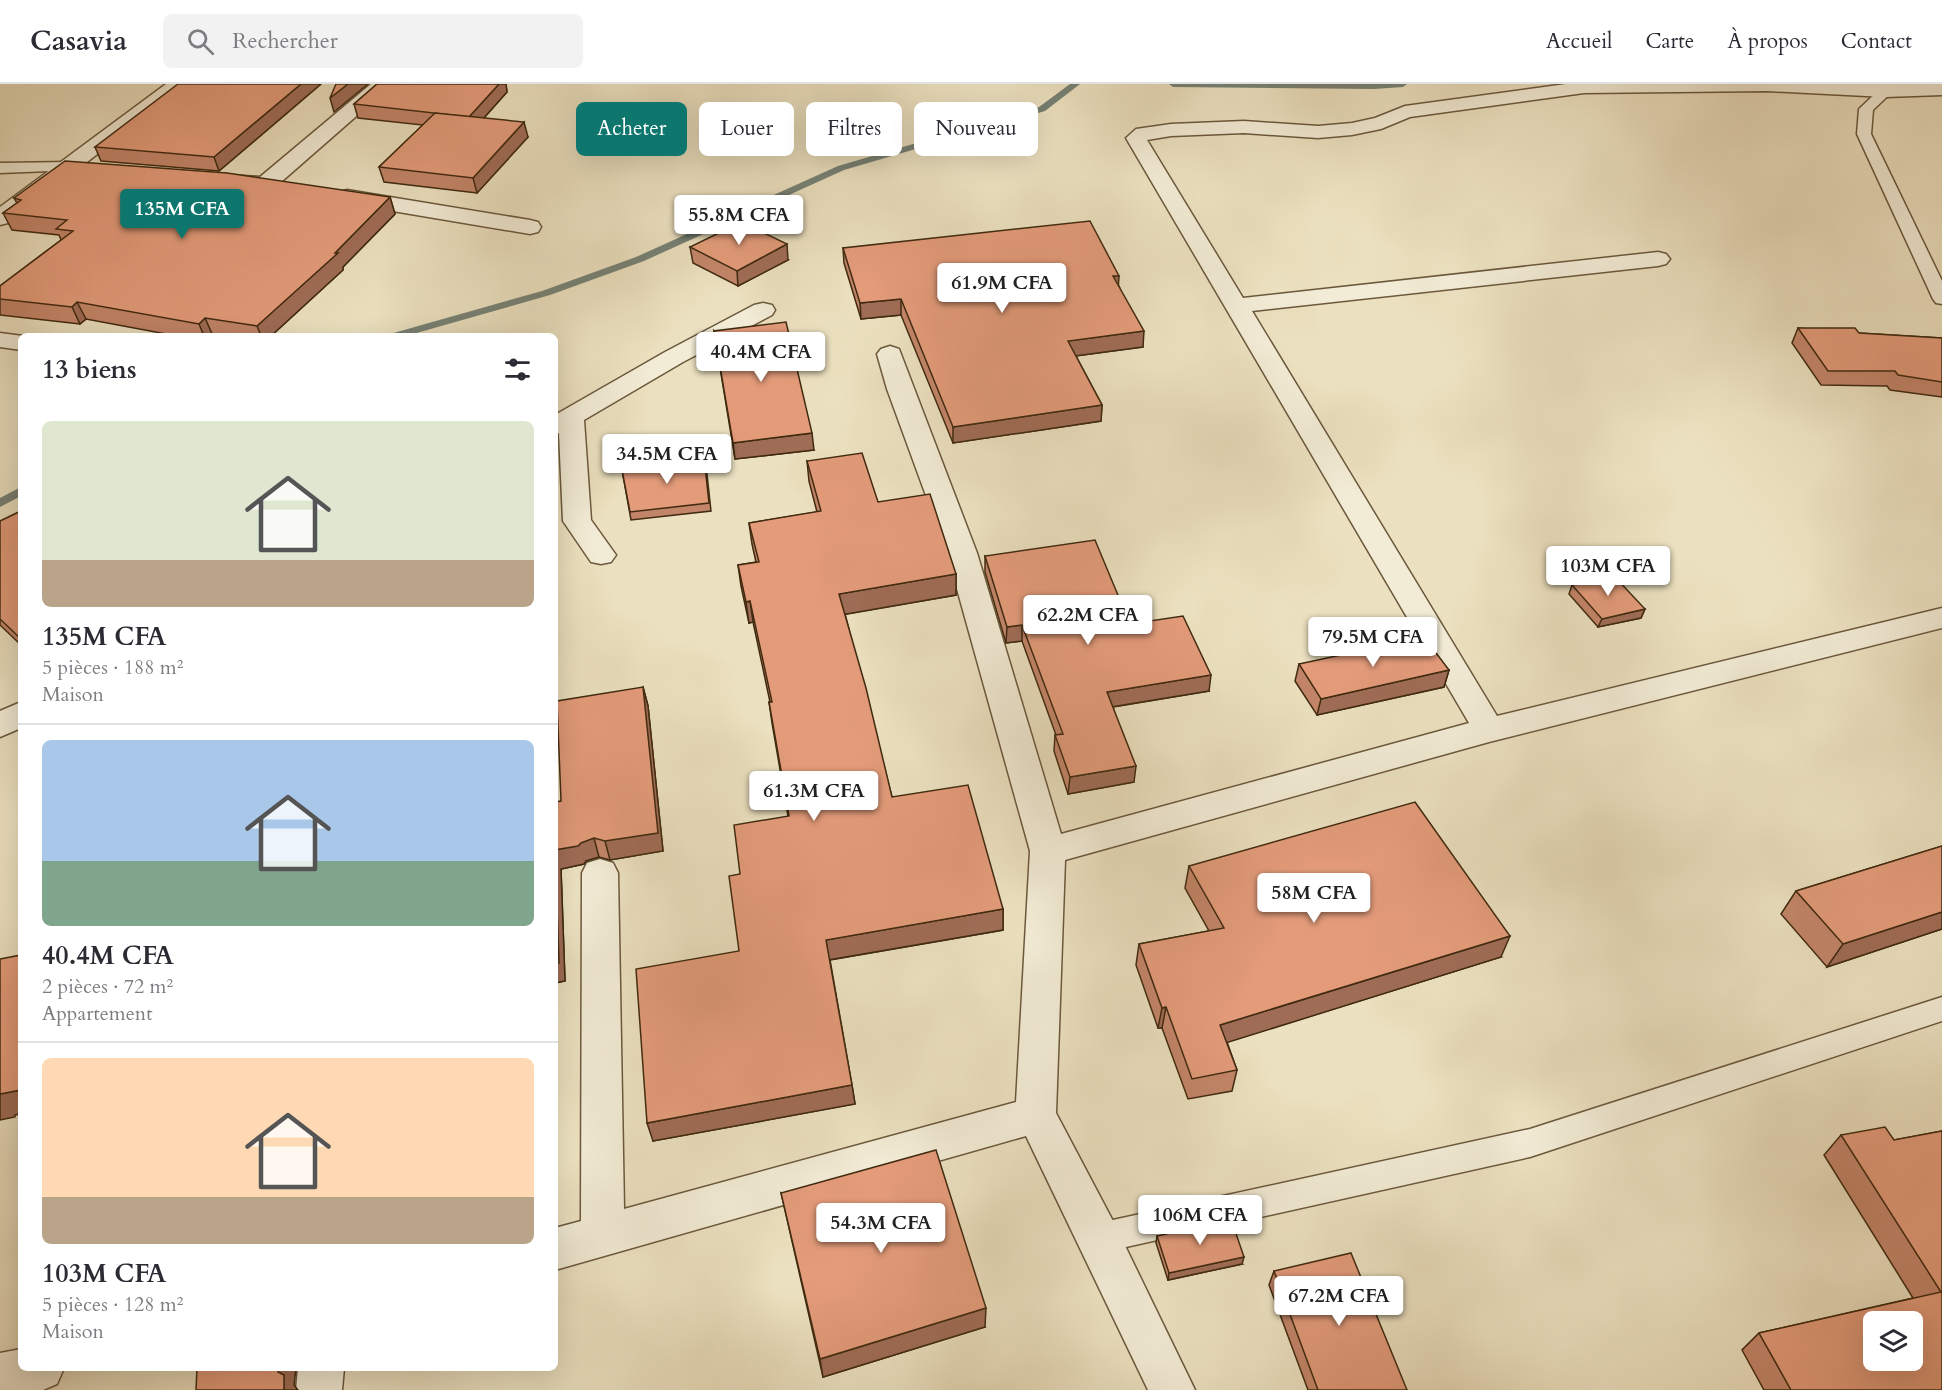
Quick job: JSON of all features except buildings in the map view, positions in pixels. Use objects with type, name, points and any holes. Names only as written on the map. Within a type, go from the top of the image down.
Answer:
[{"type":"street","points":[[0,218],[178,84]]},
{"type":"street","points":[[265,184],[383,84]]},
{"type":"street","points":[[1489,730],[1136,138],[1143,133],[1244,127],[1318,132],[1352,129],[1381,123],[1405,112],[1584,87],[1767,85],[1886,91],[1942,89]]},
{"type":"street","points":[[70,167],[93,169]]},
{"type":"street","points":[[208,179],[288,188]]},
{"type":"street","points":[[323,193],[530,227]]},
{"type":"street","points":[[1235,306],[1658,259]]},
{"type":"street","points":[[601,555],[577,522],[563,422],[674,357],[764,310]]},
{"type":"street","points":[[0,340],[18,343]]},
{"type":"street","points":[[890,354],[900,389],[962,553],[1048,851],[1036,1115],[1099,1238],[1172,1390]]},
{"type":"street","points":[[1048,851],[1489,730],[1942,618]]},
{"type":"street","points":[[0,725],[18,716]]},
{"type":"street","points":[[600,873],[603,1235]]},
{"type":"street","points":[[558,1248],[1036,1115]]},
{"type":"street","points":[[0,1376],[26,1371]]},
{"type":"street","points":[[319,1390],[321,1371]]},
{"type":"lane","points":[[1886,91],[1866,109],[1864,134],[1942,299]]},
{"type":"lane","points":[[0,168],[70,167]]},
{"type":"lane","points":[[1099,1238],[1530,1143],[1942,1009]]},
{"type":"waterway","points":[[405,333],[546,293],[640,259],[841,168],[1042,109],[1076,84]]},
{"type":"waterway","points":[[1173,84],[1374,86],[1403,84]]},
{"type":"waterway","points":[[0,503],[18,493]]}]
